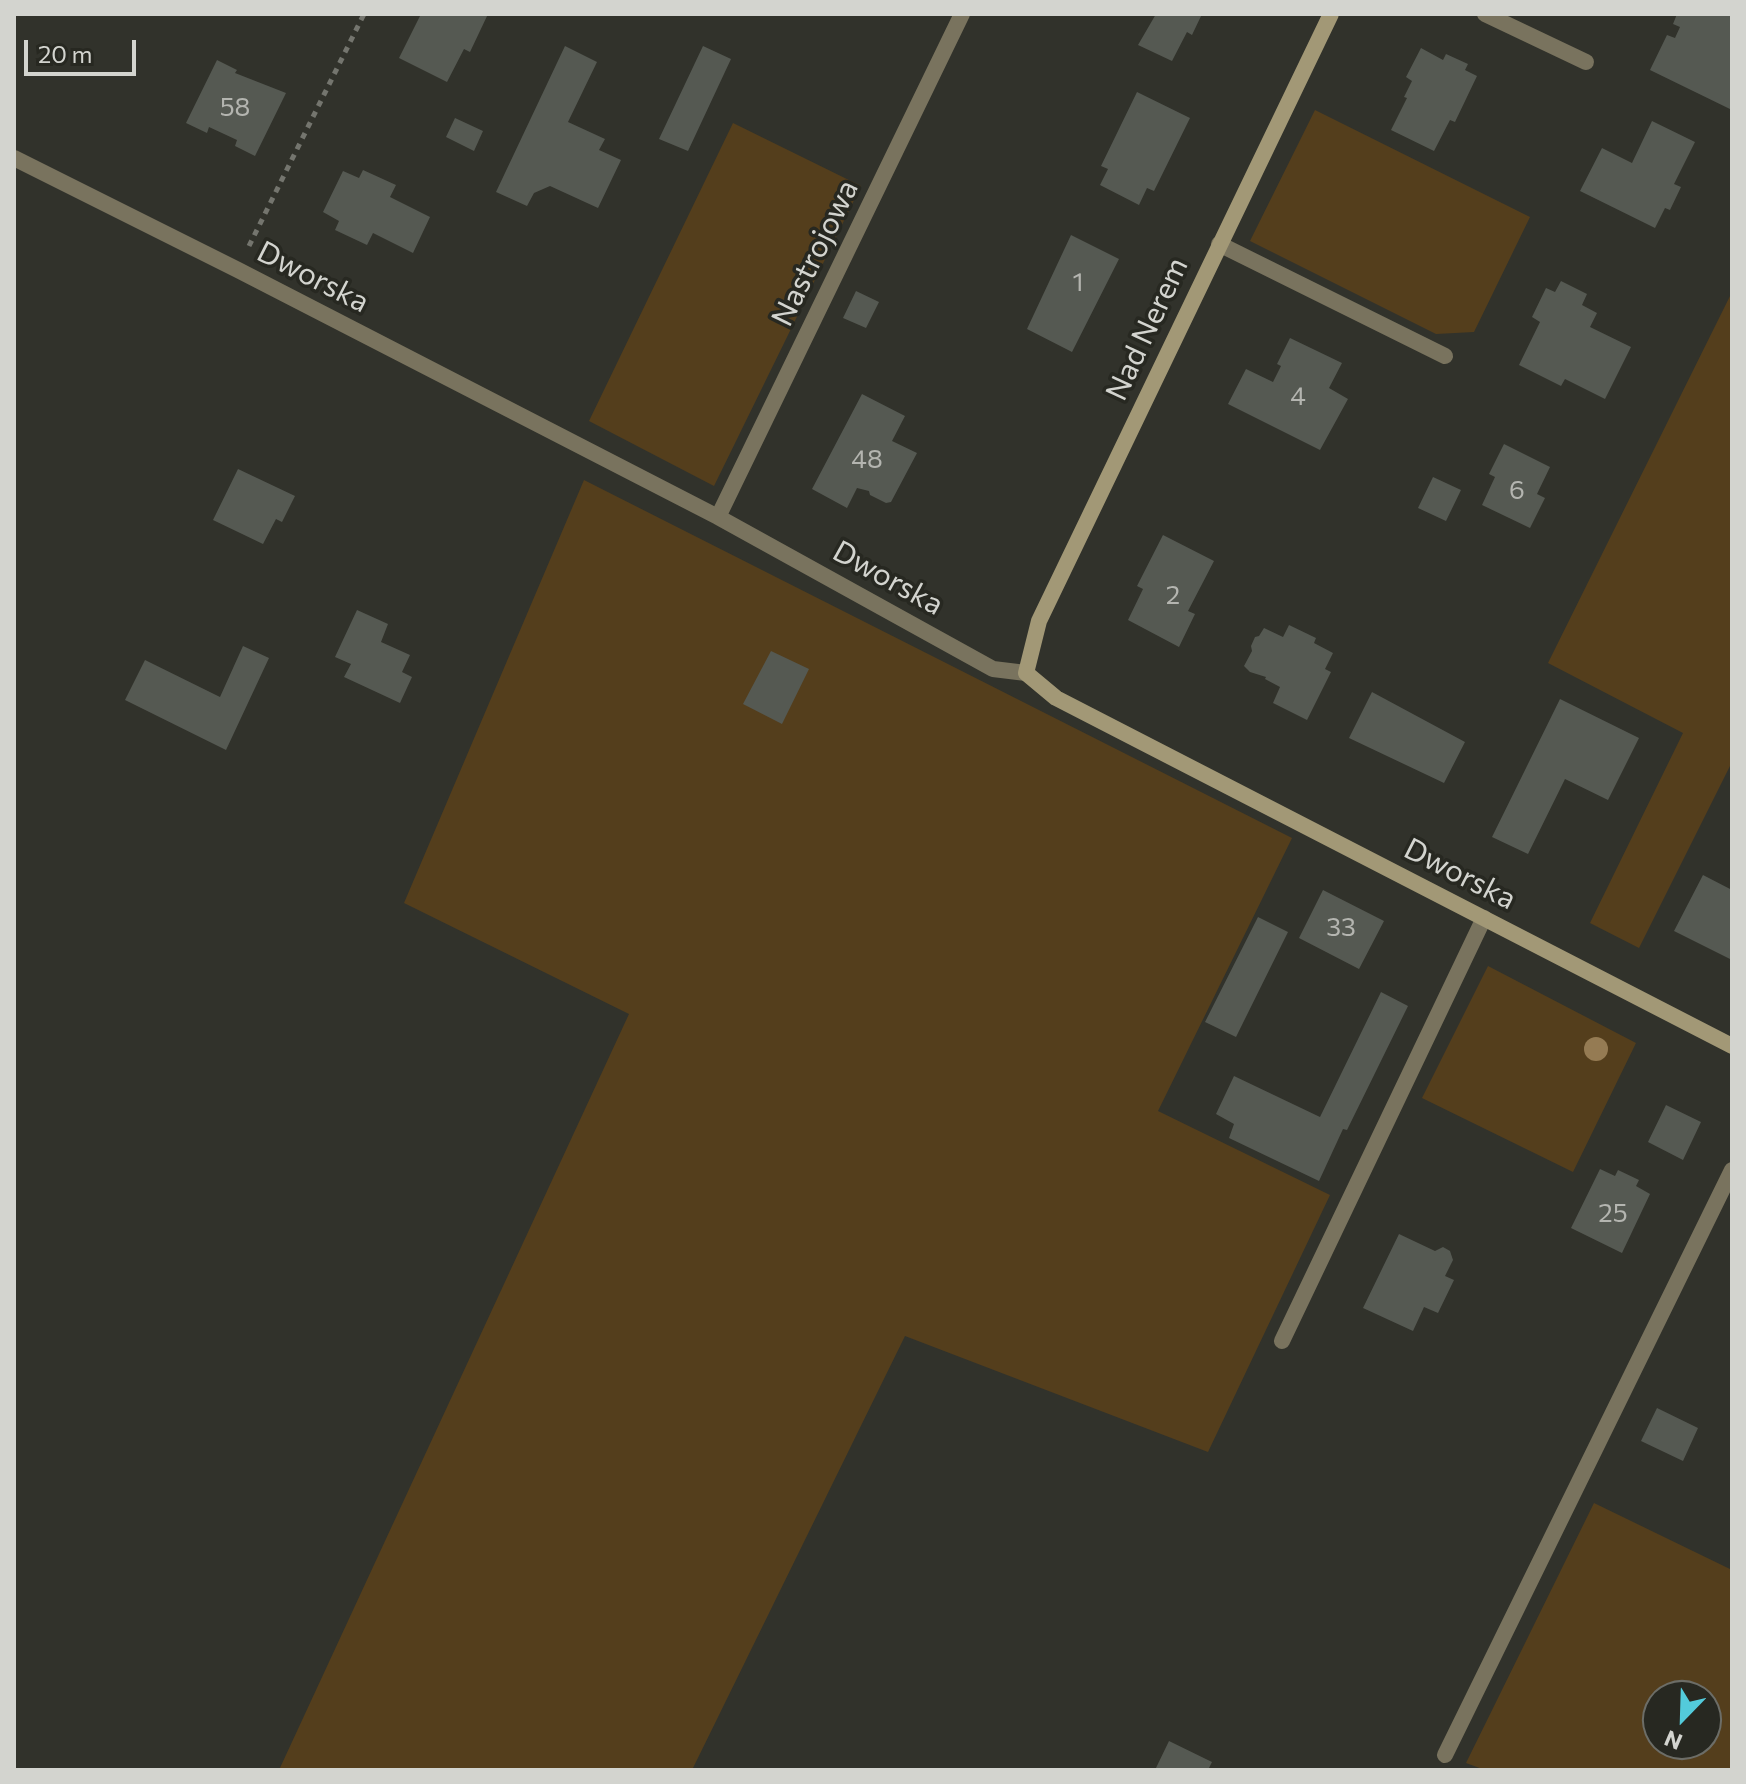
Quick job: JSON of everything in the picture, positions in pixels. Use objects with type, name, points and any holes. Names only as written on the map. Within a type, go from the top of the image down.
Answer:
[{"type":"street","name":"Nastrojowa","points":[[718,517],[962,14]]},
{"type":"street","name":"Nad Nerem","points":[[1026,673],[1039,621],[1331,14]]},
{"type":"street","points":[[1485,14],[1586,62]]},
{"type":"street","name":"Dworska","points":[[14,158],[718,517],[993,669],[1026,673],[1056,698],[1732,1046]]},
{"type":"street","points":[[1219,244],[1445,356]]},
{"type":"street","points":[[1282,1341],[1484,918]]},
{"type":"street","points":[[1445,1755],[1732,1170]]},
{"type":"path","points":[[238,270],[364,14]]},
{"type":"shaded area","points":[[1315,110],[1530,217],[1474,332],[1436,334],[1250,241]]},
{"type":"shaded area","points":[[733,123],[861,186],[714,486],[589,421]]},
{"type":"shaded area","points":[[1732,292],[1732,762],[1639,948],[1590,923],[1683,733],[1548,663]]},
{"type":"shaded area","points":[[584,480],[1292,838],[1158,1111],[1330,1195],[1208,1452],[905,1336],[692,1770],[279,1770],[629,1014],[404,903]]},
{"type":"shaded area","points":[[1488,966],[1636,1043],[1573,1172],[1422,1098]]},
{"type":"shaded area","points":[[1594,1503],[1732,1570],[1732,1770],[1485,1770],[1466,1763]]},
{"type":"building","points":[[421,14],[488,14],[470,52],[464,49],[447,82],[399,58]]},
{"type":"building","points":[[1156,14],[1202,14],[1192,35],[1187,32],[1172,61],[1138,45]]},
{"type":"building","points":[[1677,14],[1732,14],[1732,110],[1650,70],[1667,35],[1675,38],[1680,27],[1673,24]]},
{"type":"building","points":[[565,46],[597,62],[568,122],[605,139],[599,150],[621,160],[598,208],[550,186],[534,193],[527,206],[496,192]]},
{"type":"building","points":[[703,46],[731,59],[688,151],[659,139]]},
{"type":"building","points":[[1421,48],[1443,60],[1446,54],[1468,64],[1465,70],[1477,76],[1455,122],[1450,120],[1434,151],[1391,130],[1412,81],[1406,77]]},
{"type":"building","points":[[217,60],[237,70],[235,73],[286,93],[255,156],[235,146],[237,140],[209,127],[207,133],[186,123]]},
{"type":"building","points":[[1137,92],[1190,118],[1154,191],[1147,188],[1139,205],[1100,185],[1108,169],[1101,166]]},
{"type":"building","points":[[455,118],[483,131],[474,151],[446,137]]},
{"type":"building","points":[[1652,121],[1695,142],[1674,184],[1681,187],[1670,210],[1665,208],[1655,228],[1580,191],[1602,148],[1632,163]]},
{"type":"building","points":[[363,170],[396,185],[390,197],[430,217],[413,253],[373,233],[367,245],[335,230],[339,221],[323,212],[343,171],[359,178]]},
{"type":"building","points":[[1071,235],[1119,259],[1072,352],[1027,329]]},
{"type":"building","points":[[1561,281],[1587,294],[1582,305],[1597,313],[1590,327],[1631,347],[1605,399],[1565,379],[1561,386],[1519,365],[1540,322],[1532,317],[1546,288],[1555,292]]},
{"type":"building","points":[[856,291],[879,302],[866,328],[843,318]]},
{"type":"building","points":[[1290,338],[1342,363],[1329,388],[1348,399],[1320,450],[1228,404],[1246,369],[1273,382],[1281,366],[1277,364]]},
{"type":"building","points":[[862,394],[905,416],[892,441],[917,453],[891,502],[886,503],[870,495],[869,491],[857,488],[847,508],[812,489]]},
{"type":"building","points":[[1504,444],[1550,467],[1537,494],[1545,498],[1530,528],[1482,505],[1495,477],[1489,474]]},
{"type":"building","points":[[238,469],[295,496],[282,522],[276,519],[263,544],[213,520]]},
{"type":"building","points":[[1433,477],[1461,490],[1446,521],[1418,508]]},
{"type":"building","points":[[1163,535],[1214,561],[1188,611],[1195,614],[1179,647],[1128,620],[1143,589],[1137,586]]},
{"type":"building","points":[[357,610],[388,624],[381,642],[410,655],[402,672],[412,677],[400,703],[344,677],[351,664],[335,657]]},
{"type":"building","points":[[1289,625],[1316,638],[1314,643],[1333,653],[1325,669],[1331,672],[1307,720],[1273,703],[1280,687],[1244,666],[1255,637],[1264,628],[1283,637]]},
{"type":"building","points":[[243,646],[269,658],[226,750],[125,700],[145,660],[220,697]]},
{"type":"building","points":[[771,651],[809,669],[782,724],[743,704]]},
{"type":"building","points":[[1372,692],[1465,742],[1444,783],[1349,738]]},
{"type":"building","points":[[1560,699],[1639,738],[1608,800],[1565,779],[1528,854],[1492,837]]},
{"type":"building","points":[[1703,875],[1732,890],[1730,959],[1674,931]]},
{"type":"building","points":[[1323,890],[1384,921],[1359,969],[1299,938]]},
{"type":"building","points":[[1258,917],[1288,932],[1236,1037],[1205,1022]]},
{"type":"building","points":[[1381,992],[1408,1006],[1319,1181],[1229,1138],[1234,1124],[1216,1114],[1234,1076],[1320,1117]]},
{"type":"building","points":[[1666,1105],[1701,1122],[1683,1160],[1648,1142]]},
{"type":"building","points":[[1600,1169],[1615,1176],[1618,1170],[1639,1180],[1636,1186],[1650,1194],[1622,1253],[1571,1228]]},
{"type":"building","points":[[1399,1234],[1435,1251],[1443,1247],[1450,1251],[1453,1260],[1445,1276],[1454,1280],[1438,1313],[1424,1307],[1413,1331],[1363,1308]]},
{"type":"building","points":[[1657,1408],[1698,1428],[1683,1461],[1641,1441]]},
{"type":"building","points":[[1169,1741],[1212,1762],[1208,1770],[1155,1770]]}]
